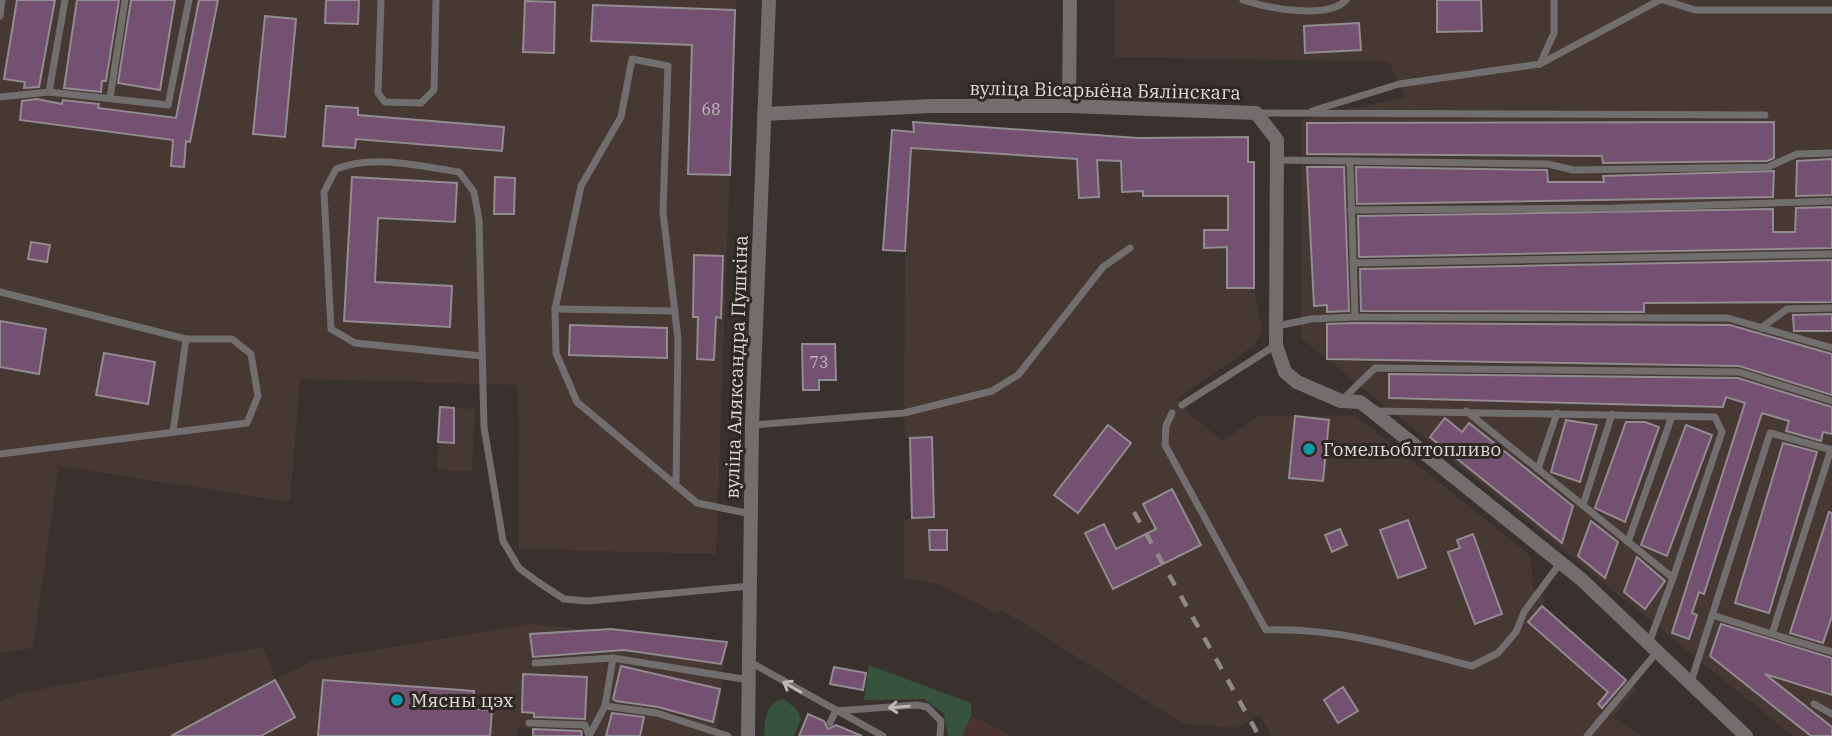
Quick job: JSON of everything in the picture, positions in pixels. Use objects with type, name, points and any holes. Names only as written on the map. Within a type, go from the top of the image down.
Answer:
[{"type":"street","name":"вуліца Аляксандра Пушкіна","points":[[748,736],[752,425],[769,0]]},
{"type":"street","points":[[1069,106],[1070,0]]},
{"type":"street","name":"вуліца Вісарыёна Бялінскага","points":[[764,114],[932,106],[1069,106],[1256,113],[1278,139],[1276,345],[1285,372],[1297,383],[1341,401],[1360,402],[1372,411],[1561,562],[1745,736]]},
{"type":"lane","points":[[0,16],[2,0]]},
{"type":"lane","points":[[49,92],[65,0]]},
{"type":"lane","points":[[110,98],[125,0]]},
{"type":"lane","points":[[0,97],[49,92],[168,104],[189,0]]},
{"type":"lane","points":[[381,0],[378,93],[385,102],[421,103],[434,90],[436,0]]},
{"type":"lane","points":[[1243,0],[1259,5],[1312,11],[1340,6],[1346,0]]},
{"type":"lane","points":[[1540,64],[1554,33],[1554,0]]},
{"type":"lane","points":[[1304,113],[1399,84],[1540,64],[1662,0],[1695,9],[1832,10]]},
{"type":"lane","points":[[676,486],[678,339],[663,212],[668,66],[632,59],[621,117],[580,186],[555,309],[556,353],[577,402],[676,486],[697,503],[751,514]]},
{"type":"lane","points":[[1256,113],[1765,115]]},
{"type":"lane","points":[[1277,160],[1548,164],[1573,170],[1768,167],[1797,154],[1832,153]]},
{"type":"lane","points":[[1350,161],[1355,317]]},
{"type":"lane","points":[[482,356],[355,343],[331,329],[324,192],[336,169],[354,162],[391,162],[459,172],[474,192],[479,220],[484,427],[503,541],[519,568],[564,599],[587,601],[750,586]]},
{"type":"lane","points":[[1351,210],[1614,208],[1832,201]]},
{"type":"lane","points":[[752,425],[904,413],[992,391],[1018,375],[1103,268],[1130,248]]},
{"type":"lane","points":[[1353,262],[1832,254]]},
{"type":"lane","points":[[0,292],[186,339],[232,339],[251,354],[258,396],[247,423],[0,454]]},
{"type":"lane","points":[[1761,328],[1787,309],[1832,308]]},
{"type":"lane","points":[[555,309],[675,311]]},
{"type":"lane","points":[[1276,326],[1311,319],[1355,317],[1728,318],[1832,348]]},
{"type":"lane","points":[[173,432],[186,339]]},
{"type":"lane","points":[[1182,405],[1276,345]]},
{"type":"lane","points":[[1341,401],[1375,368],[1738,372],[1832,401]]},
{"type":"lane","points":[[1372,411],[1715,417],[1722,432],[1673,578],[1653,648],[1587,736]]},
{"type":"lane","points":[[1466,411],[1673,578]]},
{"type":"lane","points":[[1172,413],[1166,426],[1166,445],[1266,630],[1297,629],[1364,636],[1472,666],[1498,653],[1516,632],[1524,612],[1561,562]]},
{"type":"lane","points":[[1538,469],[1557,413]]},
{"type":"lane","points":[[1583,505],[1612,414]]},
{"type":"lane","points":[[1628,542],[1672,416]]},
{"type":"lane","points":[[1690,682],[1770,433],[1832,449],[1772,635]]},
{"type":"lane","points":[[1712,615],[1832,652]]},
{"type":"lane","points":[[535,663],[613,658],[749,680]]},
{"type":"lane","points":[[589,736],[605,706],[613,658]]},
{"type":"lane","points":[[749,662],[835,712],[883,736]]},
{"type":"lane","points":[[1814,704],[1832,715]]},
{"type":"lane","points":[[835,712],[917,705],[927,707],[941,721],[940,736]]},
{"type":"lane","points":[[605,706],[657,713],[728,736]]},
{"type":"lane","points":[[830,723],[835,712]]},
{"type":"lane","points":[[528,723],[585,725],[589,736]]},
{"type":"shaded area","points":[[0,0],[736,0],[716,554],[519,549],[518,385],[300,379],[290,502],[59,466],[33,648],[0,653]]},
{"type":"shaded area","points":[[1115,0],[1832,0],[1832,736],[1793,736],[1301,338],[1301,120],[1405,97],[1389,62],[1114,57]]},
{"type":"shaded area","points":[[911,148],[1143,163],[1254,162],[1254,288],[1262,330],[1255,345],[1178,398],[1189,414],[1223,441],[1259,416],[1355,415],[1531,556],[1533,588],[1545,599],[1542,607],[1637,689],[1613,717],[1642,736],[1272,736],[1259,714],[1237,728],[1184,724],[1002,610],[998,614],[937,584],[904,578],[904,521],[911,518],[910,439],[905,439],[904,413],[905,251]]},
{"type":"shaded area","points":[[440,407],[475,409],[472,471],[437,470]]},
{"type":"shaded area","points":[[528,624],[727,642],[716,736],[601,736],[518,727],[516,736],[0,736],[0,701],[20,693],[264,647],[275,679],[312,661]]},
{"type":"shaded area","points":[[971,716],[1013,736],[962,736]]},
{"type":"green space","points":[[869,665],[971,703],[971,716],[962,736],[948,736],[944,714],[924,699],[864,700]]},
{"type":"green space","points":[[783,699],[797,709],[801,719],[794,736],[764,736],[769,708]]},
{"type":"building","points":[[17,0],[55,0],[39,87],[24,88],[25,82],[4,79]]},
{"type":"building","points":[[77,0],[119,0],[106,81],[102,81],[101,92],[64,88]]},
{"type":"building","points":[[131,0],[175,0],[160,90],[118,83]]},
{"type":"building","points":[[199,0],[218,0],[190,142],[186,141],[184,167],[171,166],[173,140],[20,120],[22,101],[37,99],[62,104],[63,100],[99,104],[98,108],[176,118]]},
{"type":"building","points":[[326,0],[359,0],[358,24],[325,23]]},
{"type":"building","points":[[1437,0],[1481,0],[1482,31],[1437,32]]},
{"type":"building","points":[[525,1],[555,2],[554,53],[523,52]]},
{"type":"building","points":[[593,5],[735,10],[730,175],[688,174],[692,45],[591,41]]},
{"type":"building","points":[[265,16],[296,19],[285,137],[253,134]]},
{"type":"building","points":[[1359,23],[1361,50],[1305,53],[1304,26]]},
{"type":"building","points":[[326,106],[358,108],[358,115],[504,127],[502,151],[356,139],[355,148],[323,146]]},
{"type":"building","points":[[913,122],[1138,138],[1248,137],[1248,162],[1254,162],[1254,288],[1227,288],[1227,247],[1204,248],[1204,230],[1228,230],[1228,196],[1143,196],[1143,191],[1122,192],[1121,161],[1097,160],[1099,197],[1079,198],[1077,159],[911,148],[905,251],[883,250],[892,130],[914,132]]},
{"type":"building","points":[[1774,122],[1774,158],[1767,161],[1603,163],[1602,156],[1307,154],[1307,123]]},
{"type":"building","points":[[1832,159],[1832,195],[1796,196],[1797,161]]},
{"type":"building","points":[[1307,167],[1344,167],[1349,311],[1327,312],[1327,305],[1314,306]]},
{"type":"building","points":[[1356,167],[1547,170],[1548,182],[1604,182],[1603,176],[1774,171],[1773,197],[1357,204]]},
{"type":"building","points":[[352,177],[457,183],[455,222],[378,218],[375,282],[452,286],[450,327],[344,321]]},
{"type":"building","points":[[495,177],[515,178],[514,214],[494,214]]},
{"type":"building","points":[[1832,207],[1832,248],[1359,257],[1358,216],[1773,209],[1773,232],[1795,232],[1796,208]]},
{"type":"building","points":[[31,242],[50,245],[47,262],[28,259]]},
{"type":"building","points":[[694,255],[723,256],[721,318],[716,317],[714,360],[697,359],[698,317],[693,317]]},
{"type":"building","points":[[1832,260],[1832,302],[1644,303],[1644,312],[1361,311],[1360,269]]},
{"type":"building","points":[[1832,314],[1832,331],[1794,331],[1793,315]]},
{"type":"building","points":[[0,321],[46,329],[39,374],[0,367]]},
{"type":"building","points":[[1327,324],[1730,325],[1832,354],[1832,395],[1739,366],[1327,359]]},
{"type":"building","points":[[570,325],[667,328],[667,358],[569,355]]},
{"type":"building","points":[[802,344],[835,344],[836,380],[819,380],[819,390],[803,390]]},
{"type":"building","points":[[104,353],[155,362],[148,404],[96,395]]},
{"type":"building","points":[[1389,374],[1738,378],[1832,407],[1832,434],[1823,432],[1821,441],[1786,431],[1789,421],[1762,413],[1704,594],[1699,592],[1692,613],[1697,615],[1689,639],[1672,633],[1745,403],[1726,397],[1723,407],[1389,398]]},
{"type":"building","points":[[440,407],[454,408],[454,443],[438,442]]},
{"type":"building","name":"Гомельоблтопливо","points":[[1295,416],[1329,420],[1323,481],[1289,478]]},
{"type":"building","points":[[1445,418],[1462,432],[1469,423],[1573,506],[1562,543],[1430,437]]},
{"type":"building","points":[[1566,420],[1597,425],[1580,482],[1551,472]]},
{"type":"building","points":[[1626,422],[1645,422],[1659,427],[1625,522],[1595,508]]},
{"type":"building","points":[[1108,425],[1131,443],[1078,513],[1054,495]]},
{"type":"building","points":[[1686,425],[1712,435],[1667,556],[1641,545]]},
{"type":"building","points":[[932,437],[934,517],[912,518],[910,438]]},
{"type":"building","points":[[1783,443],[1817,452],[1769,613],[1735,603]]},
{"type":"building","points":[[1172,489],[1201,545],[1113,589],[1085,533],[1104,524],[1116,549],[1156,529],[1143,504]]},
{"type":"building","points":[[1829,512],[1832,513],[1832,616],[1823,643],[1790,633]]},
{"type":"building","points":[[1408,520],[1426,568],[1398,578],[1380,530]]},
{"type":"building","points":[[1591,521],[1618,542],[1605,578],[1578,556]]},
{"type":"building","points":[[1340,529],[1347,545],[1332,552],[1325,535]]},
{"type":"building","points":[[929,530],[947,530],[947,550],[930,550]]},
{"type":"building","points":[[1473,534],[1502,614],[1475,624],[1448,552],[1460,548],[1457,540]]},
{"type":"building","points":[[1637,557],[1665,581],[1645,609],[1624,592]]},
{"type":"building","points":[[1542,606],[1626,680],[1602,708],[1598,704],[1608,692],[1528,622]]},
{"type":"building","points":[[1721,624],[1832,658],[1832,695],[1765,674],[1832,727],[1832,736],[1811,736],[1710,656]]},
{"type":"building","points":[[611,629],[727,642],[721,664],[624,650],[533,657],[530,634]]},
{"type":"building","points":[[621,666],[720,689],[713,722],[658,707],[616,701],[613,699]]},
{"type":"building","points":[[834,667],[866,673],[863,690],[830,684]]},
{"type":"building","points":[[523,674],[587,677],[585,719],[534,717],[534,713],[522,712]]},
{"type":"building","points":[[275,680],[295,717],[261,736],[171,736]]},
{"type":"building","name":"Мясны цэх","points":[[323,680],[474,691],[473,709],[492,710],[490,736],[318,736]]},
{"type":"building","points":[[1343,687],[1358,711],[1338,723],[1324,700]]},
{"type":"building","points":[[612,713],[644,717],[640,736],[606,736]]},
{"type":"building","points":[[808,714],[824,721],[828,729],[836,725],[862,736],[799,736]]},
{"type":"building","points":[[533,729],[581,731],[582,736],[533,736]]},
{"type":"railway","points":[[1134,512],[1259,736]]},
{"type":"place","name":"Гомельоблтопливо","points":[[1309,449]]},
{"type":"place","name":"Мясны цэх","points":[[397,700]]}]
